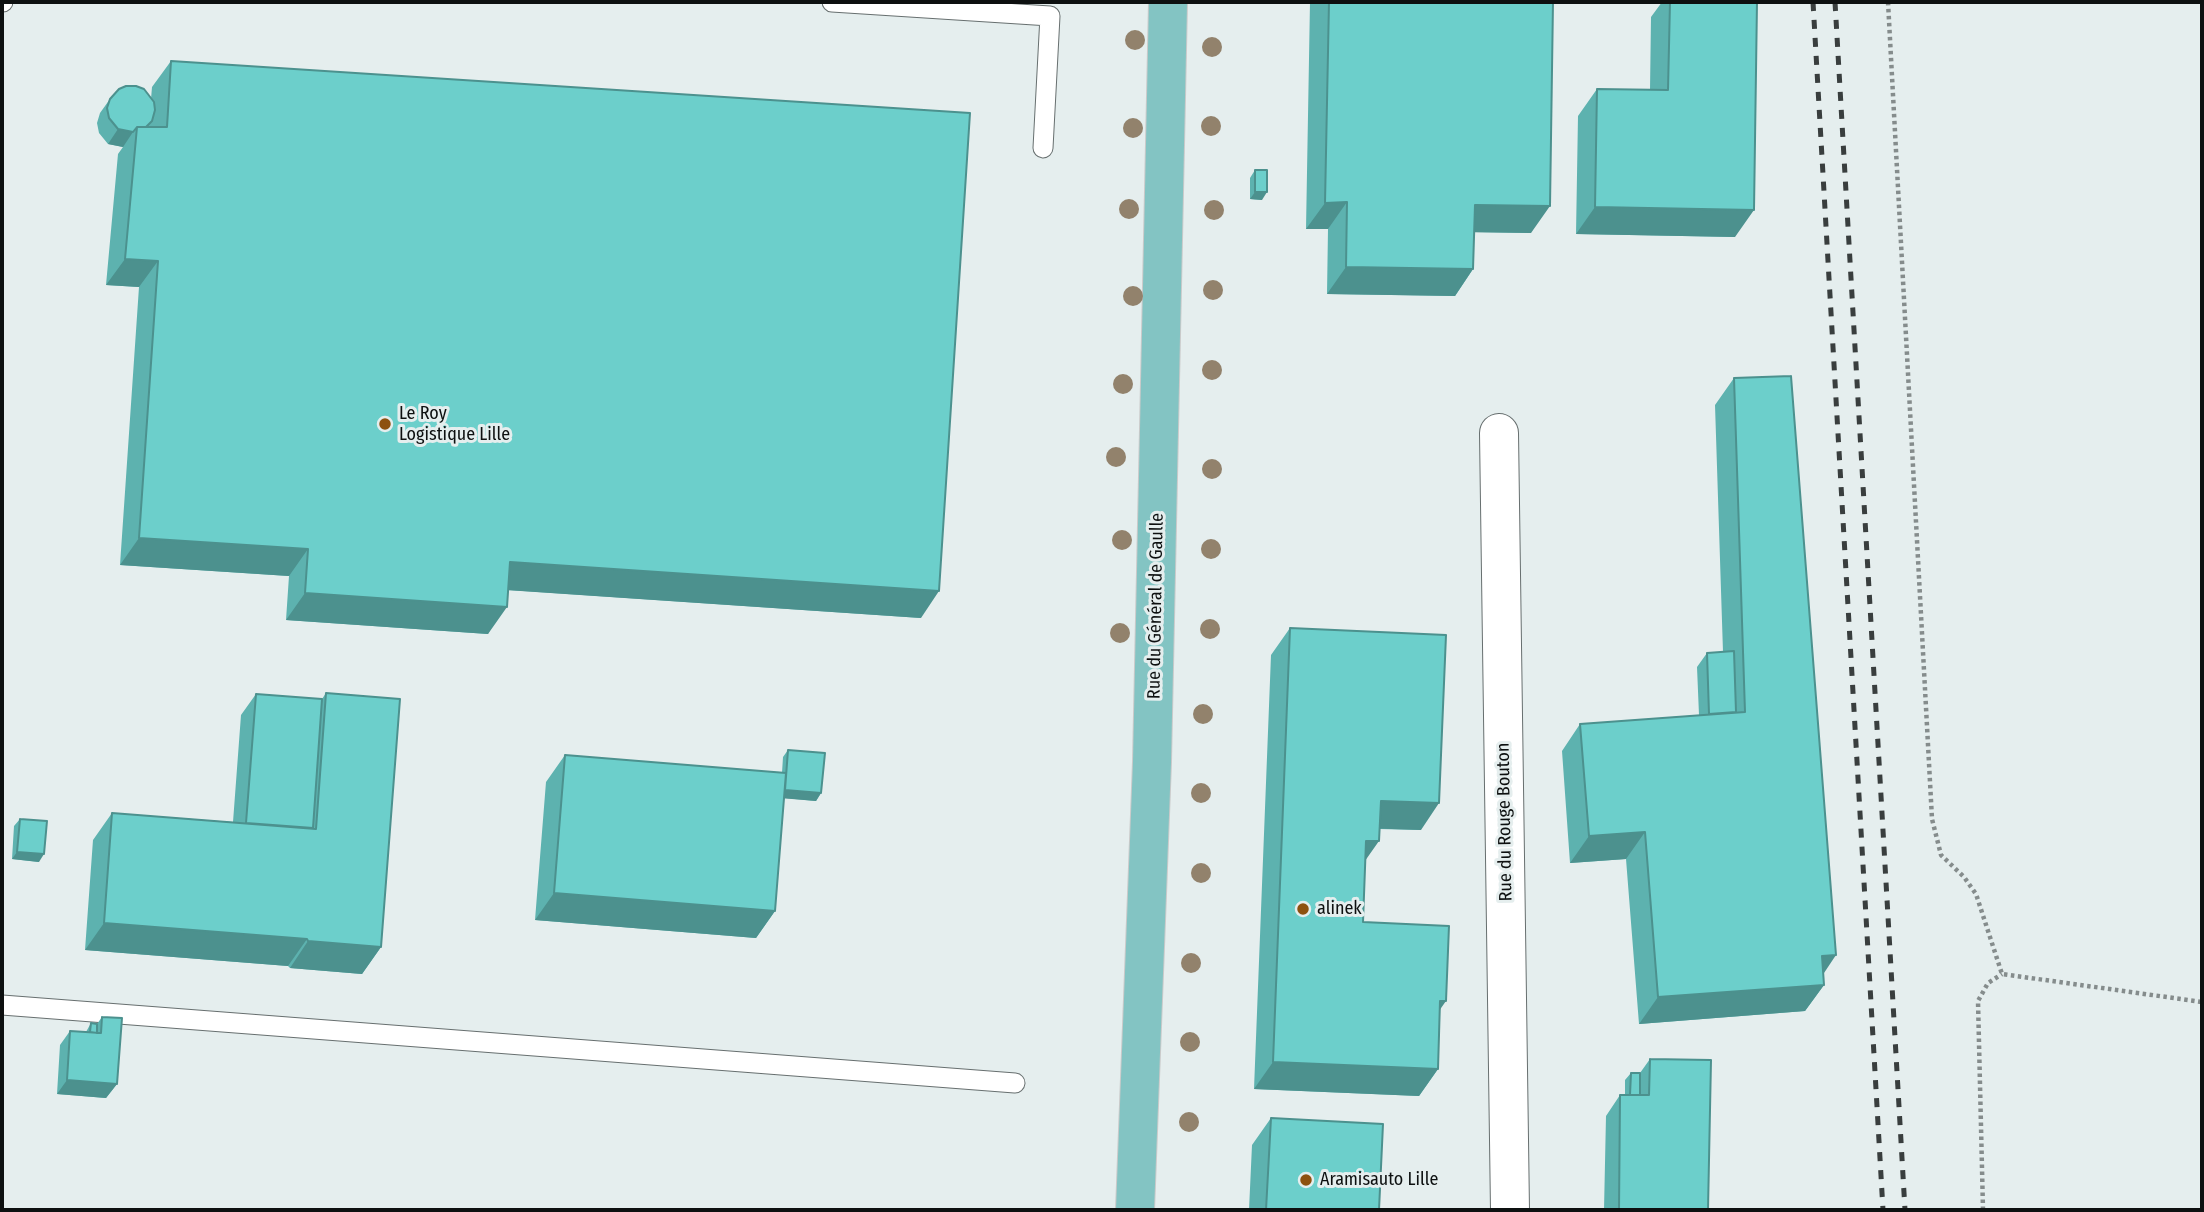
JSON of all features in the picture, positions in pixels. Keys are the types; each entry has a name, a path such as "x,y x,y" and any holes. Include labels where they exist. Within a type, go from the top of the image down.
{"main road":[{"name":"Rue du Général de Gaulle","path":"1136,1210 1152,775 1168,2"}],"street":[{"name":"Rue du Rouge Bouton","path":"1499,433 1510,1210"}],"lane":[{"path":"832,2 1050,16 1043,149"},
{"path":"2,1005 1016,1083"}],"path":[{"path":"1888,2 1931,819 1941,855 1964,877 1976,894 2002,974"},
{"path":"1983,1210 1978,1001 1988,983 2002,974 2202,1002"}],"building":[{"path":"1329,2 1553,2 1550,206 1475,205 1473,269 1346,267 1347,202 1325,203"},
{"path":"1670,2 1757,2 1754,210 1595,207 1597,89 1668,90"},
{"path":"171,61 970,113 939,591 510,562 507,607 305,593 308,549 139,538 158,261 125,259 137,127 167,127"},
{"path":"126,86 144,89 154,102 152,121 146,127 137,127 133,132 118,129 109,118 107,108 110,99"},
{"path":"1255,170 1267,170 1267,192 1255,192"},
{"path":"1791,376 1836,955 1822,956 1824,985 1658,997 1645,832 1589,836 1580,724 1745,712 1734,378"},
{"name":"alinek","path":"1290,628 1446,635 1439,803 1381,801 1379,841 1366,841 1363,922 1449,926 1446,1001 1440,1001 1438,1069 1273,1062"},
{"path":"1734,651 1736,712 1709,714 1707,653"},
{"path":"326,693 400,699 381,947 104,923 112,813 316,829"},
{"path":"256,694 322,699 313,828 246,823"},
{"path":"788,750 825,753 821,793 785,790"},
{"path":"565,755 786,773 775,911 554,893"},
{"path":"20,819 47,821 44,854 17,852"},
{"path":"102,1017 122,1018 117,1084 67,1080 70,1031 101,1033"},
{"path":"91,1023 97,1024 97,1033 90,1032"},
{"path":"1650,1059 1711,1060 1708,1210 1619,1210 1620,1095 1649,1095"},
{"path":"1631,1073 1640,1073 1640,1095 1630,1095"},
{"path":"1271,1118 1383,1124 1379,1210 1266,1210"}],"railway":[{"path":"1813,2 1883,1210"},
{"path":"1835,2 1905,1210"}],"place":[{"name":"Le Roy Logistique Lille","path":"385,424"},
{"name":"alinek","path":"1303,909"},
{"name":"Aramisauto Lille","path":"1306,1180"}]}
